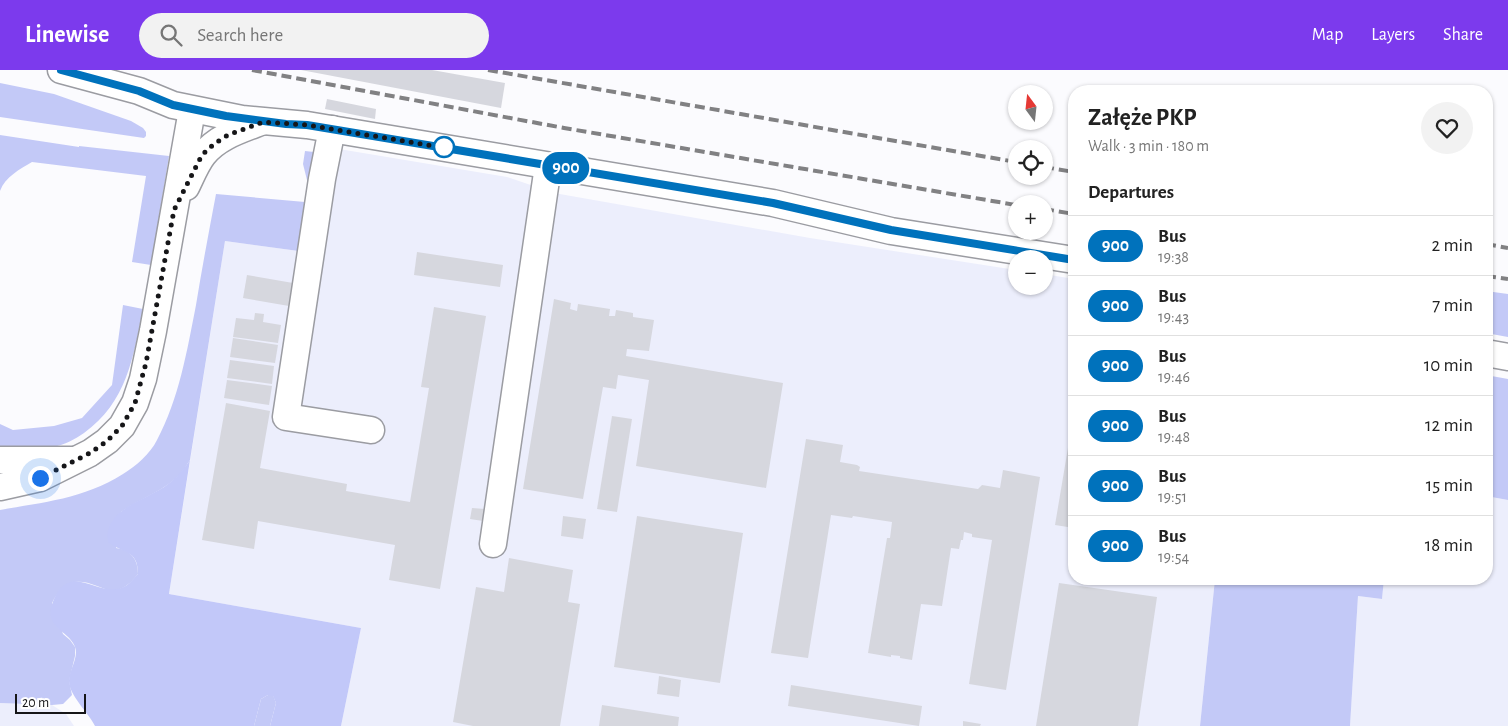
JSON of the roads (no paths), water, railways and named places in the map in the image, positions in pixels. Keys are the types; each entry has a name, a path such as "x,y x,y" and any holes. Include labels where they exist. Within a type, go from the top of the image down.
{"street":[{"path":"62,70 139,91 173,105 192,110 263,122 332,129 773,203 891,230 1068,259"},
{"path":"0,487 40,478 90,453 107,441 122,426 135,403 143,379 149,350 192,110"},
{"path":"174,210 202,155 228,135 263,122"},
{"path":"332,129 286,417 370,430"},
{"path":"493,544 548,166"},
{"path":"1493,354 1508,357"},
{"path":"0,460 75,460"}],"railway":[{"path":"252,70 564,128 1008,204"},
{"path":"488,70 1008,161"},
{"path":"1053,168 1068,171"},
{"path":"1053,210 1068,213"},
{"path":"1493,245 1508,248"},
{"path":"1493,277 1508,279"}]}
